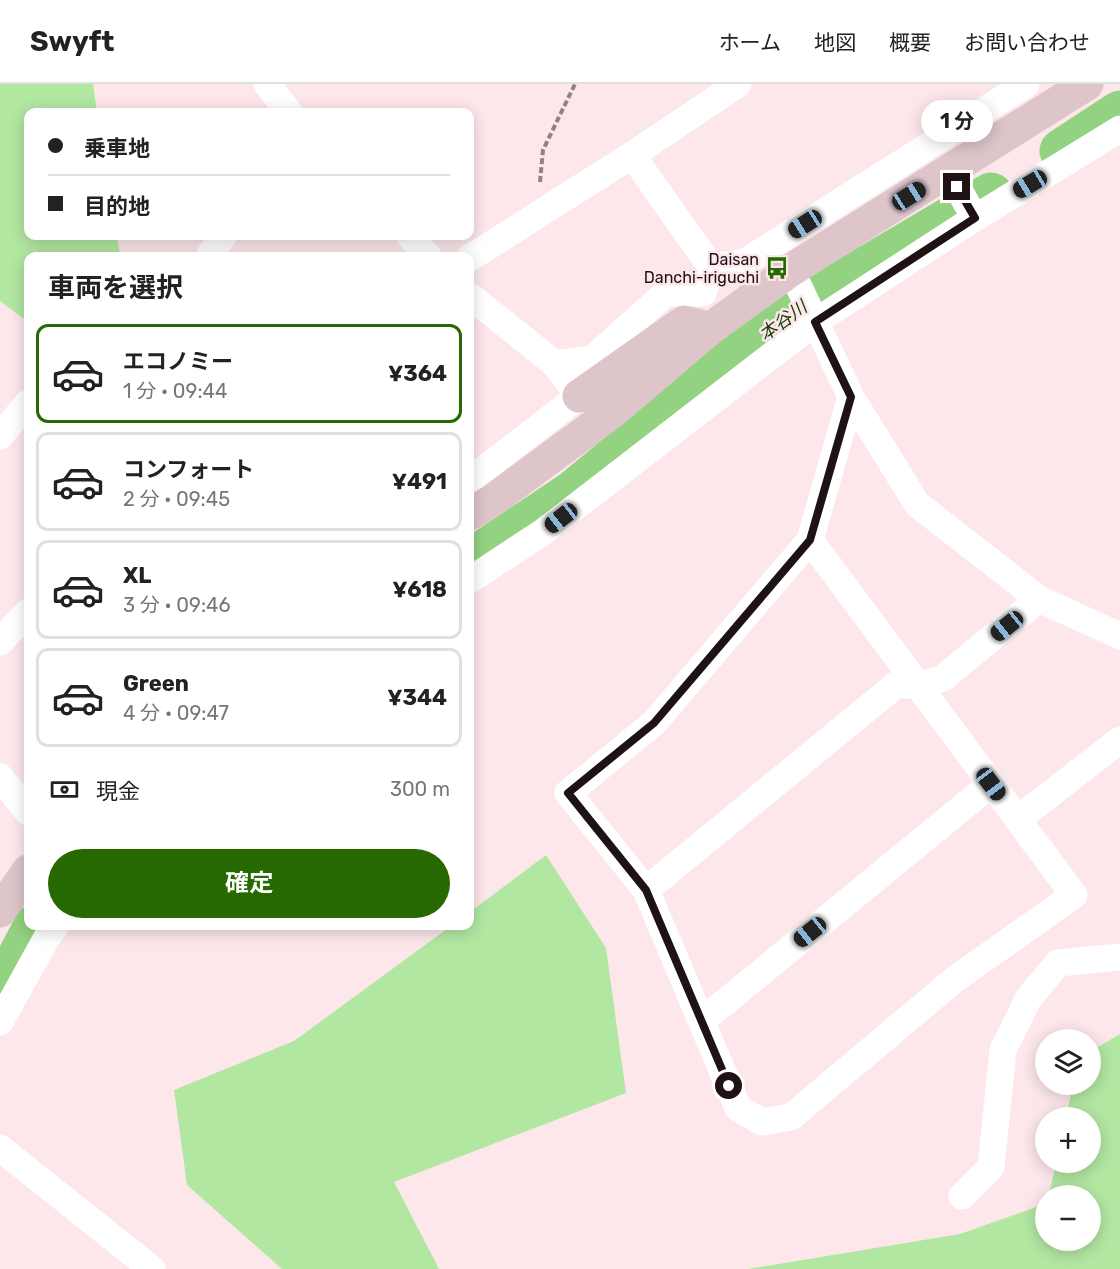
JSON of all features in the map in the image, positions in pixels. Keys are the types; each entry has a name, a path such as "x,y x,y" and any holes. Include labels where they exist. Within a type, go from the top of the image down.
{"street":[{"path":"267,84 286,108"},
{"path":"474,255 632,155 738,84"},
{"path":"711,267 745,262 1026,84"},
{"path":"474,512 493,500 611,412 711,328 791,270 1087,84"},
{"path":"474,576 543,532 815,322 975,218 1120,129"},
{"path":"632,155 711,267"},
{"path":"948,171 975,218"},
{"path":"414,240 424,252"},
{"path":"555,364 592,359 666,293 703,293 711,267"},
{"path":"791,270 851,397 918,504 1039,599 1120,636"},
{"path":"474,299 555,364 579,396"},
{"path":"474,477 579,396 684,322 711,328"},
{"path":"810,540 1074,896 954,980 791,1117 762,1122 738,1108 646,890 568,793 654,723 810,540 851,397"},
{"path":"0,436 24,408"},
{"path":"646,890 897,684 918,686 943,678 1039,599"},
{"path":"0,642 24,616"},
{"path":"1018,819 1120,740"},
{"path":"0,777 24,807"},
{"path":"702,1021 991,784"},
{"path":"0,911 24,877"},
{"path":"0,1022 52,930"},
{"path":"962,1196 991,1167 1003,1050 1028,999 1058,963 1120,957"},
{"path":"0,1148 153,1269"}],"path":[{"path":"536,216 543,150 575,84"}],"green space":[{"path":"0,84 93,84 96,108 24,108 24,240 118,240 119,252 24,252 24,319 0,301"},
{"path":"546,855 606,948 626,1093 394,1182 439,1269 282,1269 187,1185 174,1090 294,1041 446,930 474,930 474,909"},
{"path":"1120,1034 1120,1269 748,1269 960,1234 1035,1208 1035,1251 1101,1251 1101,1185 1051,1185 1054,1173 1101,1173 1101,1107 1068,1107 1071,1095 1101,1095 1101,1045"}],"waterway":[{"name":"本谷川","path":"1062,151 1120,113"},
{"name":"本谷川","path":"474,559 573,493 785,317 991,195"},
{"name":"本谷川","path":"0,994 34,930"}],"place":[{"name":"Daisan Danchi-iriguchi","path":"777,268"}],"route":[{"path":"729,1086 646,890 568,793 654,723 810,540 851,397 815,322 975,218 957,187"}]}
